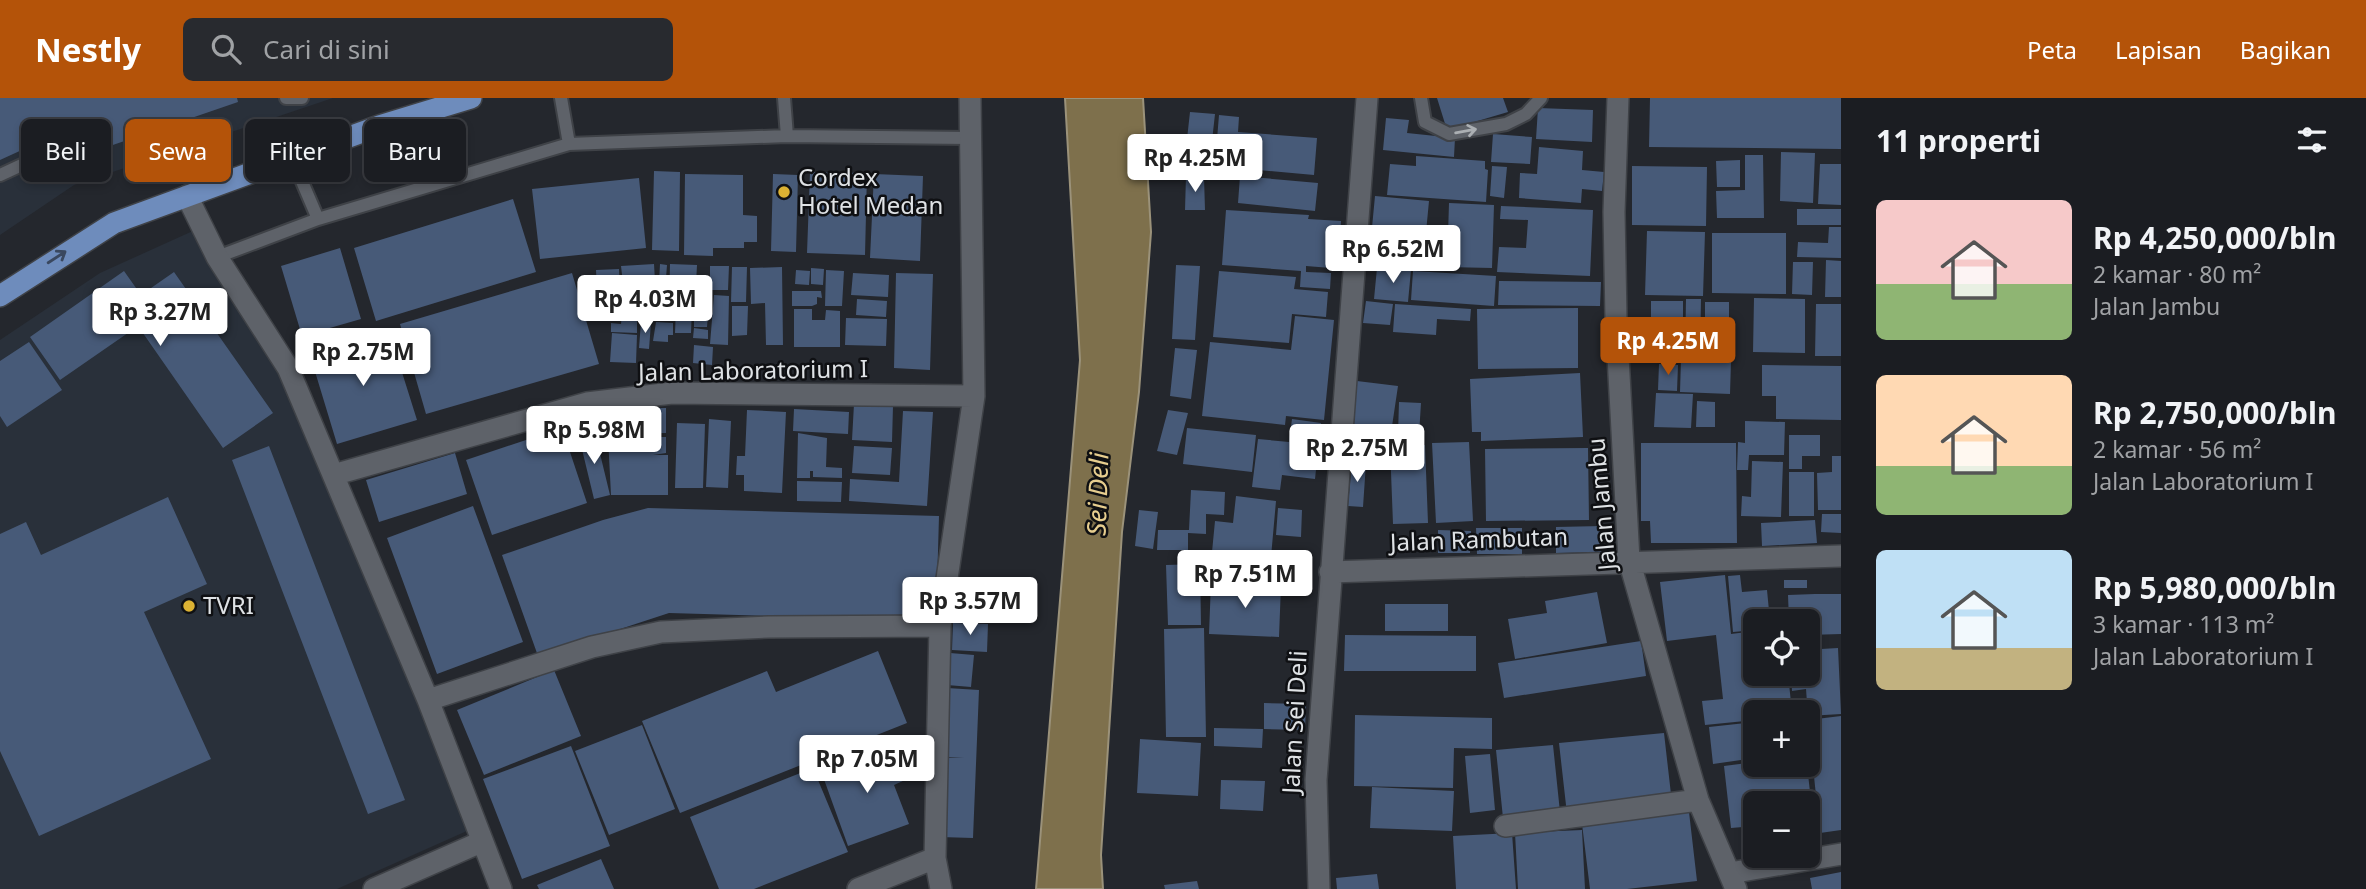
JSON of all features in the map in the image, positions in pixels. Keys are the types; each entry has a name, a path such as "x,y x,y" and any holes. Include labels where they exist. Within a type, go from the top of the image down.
{"main road":[{"path":"350,139 471,98"},
{"path":"0,296 114,223 245,175"}],"street":[{"path":"941,889 935,858 940,626 974,396 970,98"},
{"name":"Jalan Sei Deli","path":"1319,889 1315,780 1367,98"},
{"name":"Jalan Jambu","path":"1618,98 1614,212 1616,319 1629,560 1698,800 1733,881"},
{"path":"187,196 217,257 288,368 428,700 501,889"},
{"name":"Jalan Laboratorium I","path":"333,475 587,403 672,393 974,396"},
{"name":"Jalan Rambutan","path":"1330,572 1629,560 1841,556"},
{"path":"428,700 592,647 661,632 782,626 940,626"},
{"path":"1505,826 1698,800"},
{"path":"374,889 481,842"},
{"path":"1733,881 1841,855"},
{"path":"858,889 935,858"}],"lane":[{"path":"286,98 302,98"},
{"path":"561,98 569,144"},
{"path":"784,98 787,136"},
{"path":"1421,98 1425,122 1449,134 1506,124 1527,114 1541,98"},
{"path":"217,257 318,219 569,144 787,136 969,138"},
{"path":"0,175 21,165"},
{"path":"302,182 318,219"}],"shaded area":[{"path":"0,98 333,98 270,119 245,119 245,128 231,132 231,119 125,119 125,168 111,173 111,119 21,119 21,182 83,182 74,185 0,235"},
{"name":"TVRI","path":"195,230 288,381 469,830 337,889 0,889 0,340 100,273"}],"water":[{"name":"Sei Deli","path":"1065,98 1143,98 1151,232 1139,392 1122,532 1101,855 1103,889 1036,889 1080,360"}],"building":[{"path":"0,98 237,98 238,102 189,119 125,119 125,141 111,146 111,119 21,119 21,150 0,160"},
{"path":"1437,98 1503,98 1508,112 1447,130"},
{"path":"1650,98 1841,98 1841,149 1649,147"},
{"path":"1538,108 1593,110 1592,142 1536,139"},
{"path":"1190,112 1215,114 1209,168 1173,169 1175,147 1186,148"},
{"path":"1219,115 1239,117 1238,132 1317,138 1314,175 1235,168 1234,178 1214,176"},
{"path":"1386,118 1409,120 1407,133 1455,138 1454,157 1383,150"},
{"path":"1493,134 1532,137 1530,164 1491,162"},
{"path":"1539,147 1583,151 1582,170 1604,172 1602,191 1582,189 1581,203 1519,198 1520,173 1537,174"},
{"path":"1781,152 1815,153 1813,203 1780,201"},
{"path":"1745,155 1763,155 1764,218 1717,218 1716,191 1745,190"},
{"path":"1416,156 1485,161 1485,169 1488,170 1486,202 1387,195 1390,164 1416,166"},
{"path":"1740,160 1740,187 1717,187 1716,161"},
{"path":"1820,164 1841,164 1841,205 1818,204"},
{"path":"1492,166 1507,167 1504,198 1490,196"},
{"path":"1632,166 1707,167 1706,226 1632,225"},
{"path":"654,171 680,172 679,251 652,250"},
{"path":"810,172 867,173 865,255 807,253"},
{"path":"685,174 743,175 743,215 757,216 757,242 744,242 744,248 713,248 713,256 684,255"},
{"path":"773,174 798,175 796,252 771,251"},
{"path":"874,174 923,176 920,261 870,258"},
{"path":"1186,176 1204,177 1205,210 1185,210"},
{"path":"1240,176 1318,183 1315,211 1238,203"},
{"path":"639,178 646,248 540,259 532,189"},
{"path":"1375,196 1429,201 1423,264 1369,259"},
{"path":"513,199 536,272 376,321 354,248"},
{"path":"1449,203 1494,205 1492,268 1447,267"},
{"path":"1501,206 1593,210 1590,276 1497,272 1499,247 1526,248 1528,220 1500,219"},
{"path":"1797,209 1841,209 1841,225 1797,225"},
{"path":"1226,210 1309,215 1308,219 1341,221 1339,256 1332,255 1331,268 1306,266 1306,272 1331,273 1330,289 1300,287 1301,271 1222,265"},
{"path":"1829,227 1841,227 1841,258 1797,257 1798,242 1828,243"},
{"path":"1647,231 1705,232 1703,296 1645,295"},
{"path":"1712,233 1786,233 1786,294 1712,293"},
{"path":"340,248 361,319 302,336 281,266"},
{"path":"1826,260 1841,261 1841,297 1825,297"},
{"path":"1793,262 1813,262 1812,295 1792,294"},
{"path":"654,264 655,281 623,283 621,266"},
{"path":"660,264 667,265 664,305 652,304 653,282 659,282"},
{"path":"670,264 697,265 695,304 669,303"},
{"path":"1176,265 1200,266 1195,340 1172,339"},
{"path":"710,266 729,266 728,290 710,290"},
{"path":"732,267 747,267 746,302 731,302"},
{"path":"782,267 783,345 766,345 765,303 751,304 750,268"},
{"path":"811,268 824,269 823,285 811,284"},
{"path":"1377,268 1411,270 1408,302 1374,299"},
{"path":"619,269 620,289 597,290 596,270"},
{"path":"796,270 810,271 809,285 795,284"},
{"path":"826,270 844,271 842,306 825,306"},
{"path":"124,271 141,295 174,272 273,413 223,448 138,326 60,380 30,337"},
{"path":"1219,271 1296,277 1294,289 1328,292 1326,317 1292,314 1289,343 1213,337"},
{"path":"1413,271 1496,276 1494,306 1411,300"},
{"path":"572,273 599,364 426,414 400,324"},
{"path":"853,273 889,275 888,297 851,295"},
{"path":"896,273 933,274 930,370 894,368"},
{"path":"1499,281 1601,282 1600,306 1498,305"},
{"path":"634,287 637,306 600,313 596,294"},
{"path":"792,291 821,291 822,298 817,297 817,304 812,306 792,306"},
{"path":"714,295 729,296 728,345 710,344"},
{"path":"1754,298 1805,299 1805,353 1753,352"},
{"path":"857,299 887,301 886,317 856,315"},
{"path":"1686,299 1701,299 1700,355 1685,355"},
{"path":"1366,301 1393,304 1390,325 1363,323"},
{"path":"1651,301 1683,301 1683,356 1651,356"},
{"path":"1705,302 1729,302 1729,356 1705,356"},
{"path":"1395,304 1471,309 1470,321 1437,319 1436,335 1393,332"},
{"path":"1816,304 1841,304 1841,356 1815,356"},
{"path":"732,306 748,306 747,335 732,336"},
{"path":"676,307 692,307 691,333 675,333"},
{"path":"1578,308 1578,368 1478,369 1477,309"},
{"path":"794,309 812,309 812,320 825,320 826,310 840,311 840,347 794,347"},
{"path":"661,311 673,311 673,319 661,319"},
{"path":"694,313 708,314 707,327 694,327"},
{"path":"622,314 637,315 637,333 611,332 611,323 621,324"},
{"path":"1295,316 1334,320 1324,420 1286,416 1285,425 1202,416 1210,342 1291,350"},
{"path":"846,318 887,319 886,346 845,345"},
{"path":"641,322 651,323 649,349 639,348"},
{"path":"656,322 673,323 673,335 668,335 668,342 653,341"},
{"path":"694,328 708,330 708,339 693,338"},
{"path":"389,331 417,420 337,444 310,355"},
{"path":"612,333 637,335 636,363 610,362"},
{"path":"29,342 62,390 7,427 0,416 0,361"},
{"path":"694,345 713,347 712,365 693,363"},
{"path":"1175,348 1197,350 1191,399 1170,396"},
{"path":"1681,359 1731,361 1730,394 1680,392"},
{"path":"1659,364 1678,365 1677,391 1658,390"},
{"path":"1762,365 1841,366 1841,420 1776,419 1776,396 1762,396"},
{"path":"1580,373 1583,437 1481,441 1481,432 1472,432 1470,379"},
{"path":"1357,381 1398,386 1391,433 1351,428"},
{"path":"1656,393 1693,394 1691,428 1654,427"},
{"path":"1697,401 1715,402 1715,427 1696,427"},
{"path":"1399,402 1421,403 1419,435 1398,434"},
{"path":"854,404 893,406 892,442 852,440"},
{"path":"666,408 666,433 604,434 604,409"},
{"path":"794,409 849,412 848,434 793,431"},
{"path":"747,410 786,412 782,493 744,491 744,475 736,475 737,456 745,456"},
{"path":"1168,410 1188,413 1177,455 1157,451"},
{"path":"903,411 933,412 927,506 849,501 850,479 899,482"},
{"path":"709,419 731,421 728,488 706,487"},
{"path":"1292,419 1321,423 1315,479 1282,475 1280,490 1252,487 1258,439 1289,442"},
{"path":"1745,421 1785,422 1784,455 1749,455 1748,470 1737,470 1738,442 1745,443"},
{"path":"677,423 705,424 703,488 675,488"},
{"path":"562,428 587,503 492,535 466,460"},
{"path":"1187,428 1256,435 1252,472 1183,464"},
{"path":"595,433 610,495 594,499 579,437"},
{"path":"798,433 827,438 826,467 842,468 842,478 813,477 813,471 810,471 810,478 797,478"},
{"path":"1789,435 1820,435 1820,456 1802,456 1802,469 1789,469"},
{"path":"1353,436 1367,437 1365,458 1351,456"},
{"path":"608,437 666,437 666,453 653,455 668,455 668,495 611,495"},
{"path":"1469,442 1473,521 1436,523 1432,443"},
{"path":"1641,443 1736,443 1737,543 1651,543 1650,521 1641,521"},
{"path":"1425,445 1428,523 1393,524 1390,446"},
{"path":"269,446 405,800 368,814 232,460"},
{"path":"854,446 892,448 890,475 852,473"},
{"path":"1588,448 1589,520 1486,521 1485,449"},
{"path":"455,453 467,494 379,522 366,480"},
{"path":"1832,456 1841,456 1841,510 1818,510 1817,473 1832,472"},
{"path":"1352,461 1366,463 1363,507 1348,506"},
{"path":"1752,461 1783,462 1781,517 1741,516 1742,496 1751,497"},
{"path":"1789,472 1814,472 1814,516 1789,516"},
{"path":"797,481 842,482 841,502 797,501"},
{"path":"1191,490 1225,492 1224,515 1206,514 1206,534 1188,533 1188,550 1157,550 1158,530 1189,530"},
{"path":"1236,496 1276,501 1271,557 1212,552 1215,521 1233,523"},
{"path":"168,497 207,584 144,612 211,759 39,836 0,751 0,534 26,522 41,555"},
{"path":"473,506 523,642 437,674 387,538"},
{"path":"648,508 939,516 936,621 669,613 538,656 502,555 603,520"},
{"path":"1278,508 1302,510 1301,537 1276,535"},
{"path":"1139,510 1158,512 1153,549 1135,546"},
{"path":"1822,514 1841,514 1841,533 1821,532"},
{"path":"1815,520 1817,543 1762,546 1761,523"},
{"path":"1602,526 1603,552 1556,553 1556,527"},
{"path":"1476,528 1522,528 1522,554 1477,554"},
{"path":"1438,530 1471,531 1470,553 1438,553"},
{"path":"1200,564 1201,625 1168,625 1166,565"},
{"path":"1725,575 1731,634 1743,632 1743,686 1789,686 1791,700 1743,700 1743,721 1705,725 1702,701 1723,699 1716,635 1667,641 1660,582"},
{"path":"1740,575 1742,592 1767,590 1769,609 1743,609 1743,631 1733,632 1728,576"},
{"path":"1784,580 1807,580 1807,588 1784,588"},
{"path":"1211,582 1281,585 1279,637 1209,634"},
{"path":"1597,592 1607,643 1515,659 1508,619 1547,613 1545,601"},
{"path":"1841,594 1841,634 1820,635 1820,609 1789,609 1788,595"},
{"path":"1385,604 1448,604 1448,631 1385,631"},
{"path":"953,623 988,624 987,652 952,650"},
{"path":"1204,628 1206,737 1166,737 1164,629"},
{"path":"1345,635 1476,636 1476,671 1344,671"},
{"path":"1820,635 1821,649 1838,648 1841,714 1820,715 1820,700 1807,700 1806,689 1792,691 1792,686 1820,686"},
{"path":"1641,641 1646,676 1504,698 1498,663"},
{"path":"878,651 907,723 680,813 642,721 767,671 776,692"},
{"path":"950,653 974,655 971,687 947,685"},
{"path":"554,670 581,736 484,775 457,710"},
{"path":"947,688 979,690 973,838 940,837 943,758 964,758 942,757"},
{"path":"1264,703 1306,704 1305,730 1264,729"},
{"path":"1355,715 1492,718 1492,749 1454,748 1453,788 1354,786"},
{"path":"1841,716 1841,830 1820,833 1820,791 1816,791 1814,777 1820,777 1820,719"},
{"path":"1743,723 1743,760 1713,764 1709,727"},
{"path":"642,725 675,809 609,835 575,751"},
{"path":"1214,728 1263,729 1262,748 1214,746"},
{"path":"1664,733 1672,803 1567,814 1559,743"},
{"path":"1140,739 1201,743 1198,796 1137,793"},
{"path":"892,745 905,780 894,785 909,824 848,846 821,771"},
{"path":"1553,745 1560,812 1503,818 1496,750"},
{"path":"571,746 610,846 522,879 483,779"},
{"path":"1490,754 1495,810 1470,813 1465,756"},
{"path":"1743,764 1743,777 1808,777 1810,791 1743,791 1743,827 1731,828 1724,766"},
{"path":"813,768 848,852 754,889 719,889 690,817"},
{"path":"1221,780 1265,781 1263,811 1220,809"},
{"path":"1372,787 1454,791 1452,831 1370,828"},
{"path":"1689,812 1697,881 1627,889 1590,889 1582,824"},
{"path":"1582,830 1585,889 1518,889 1515,833"},
{"path":"1512,833 1516,889 1456,889 1453,836"},
{"path":"601,859 614,889 539,889 537,885"},
{"path":"1841,872 1841,889 1812,889 1810,878"},
{"path":"1377,874 1379,889 1337,889 1336,878"},
{"path":"1197,881 1199,889 1165,889 1164,885"}],"place":[{"name":"Cordex Hotel Medan","path":"784,192"},
{"name":"TVRI","path":"189,606"}]}
